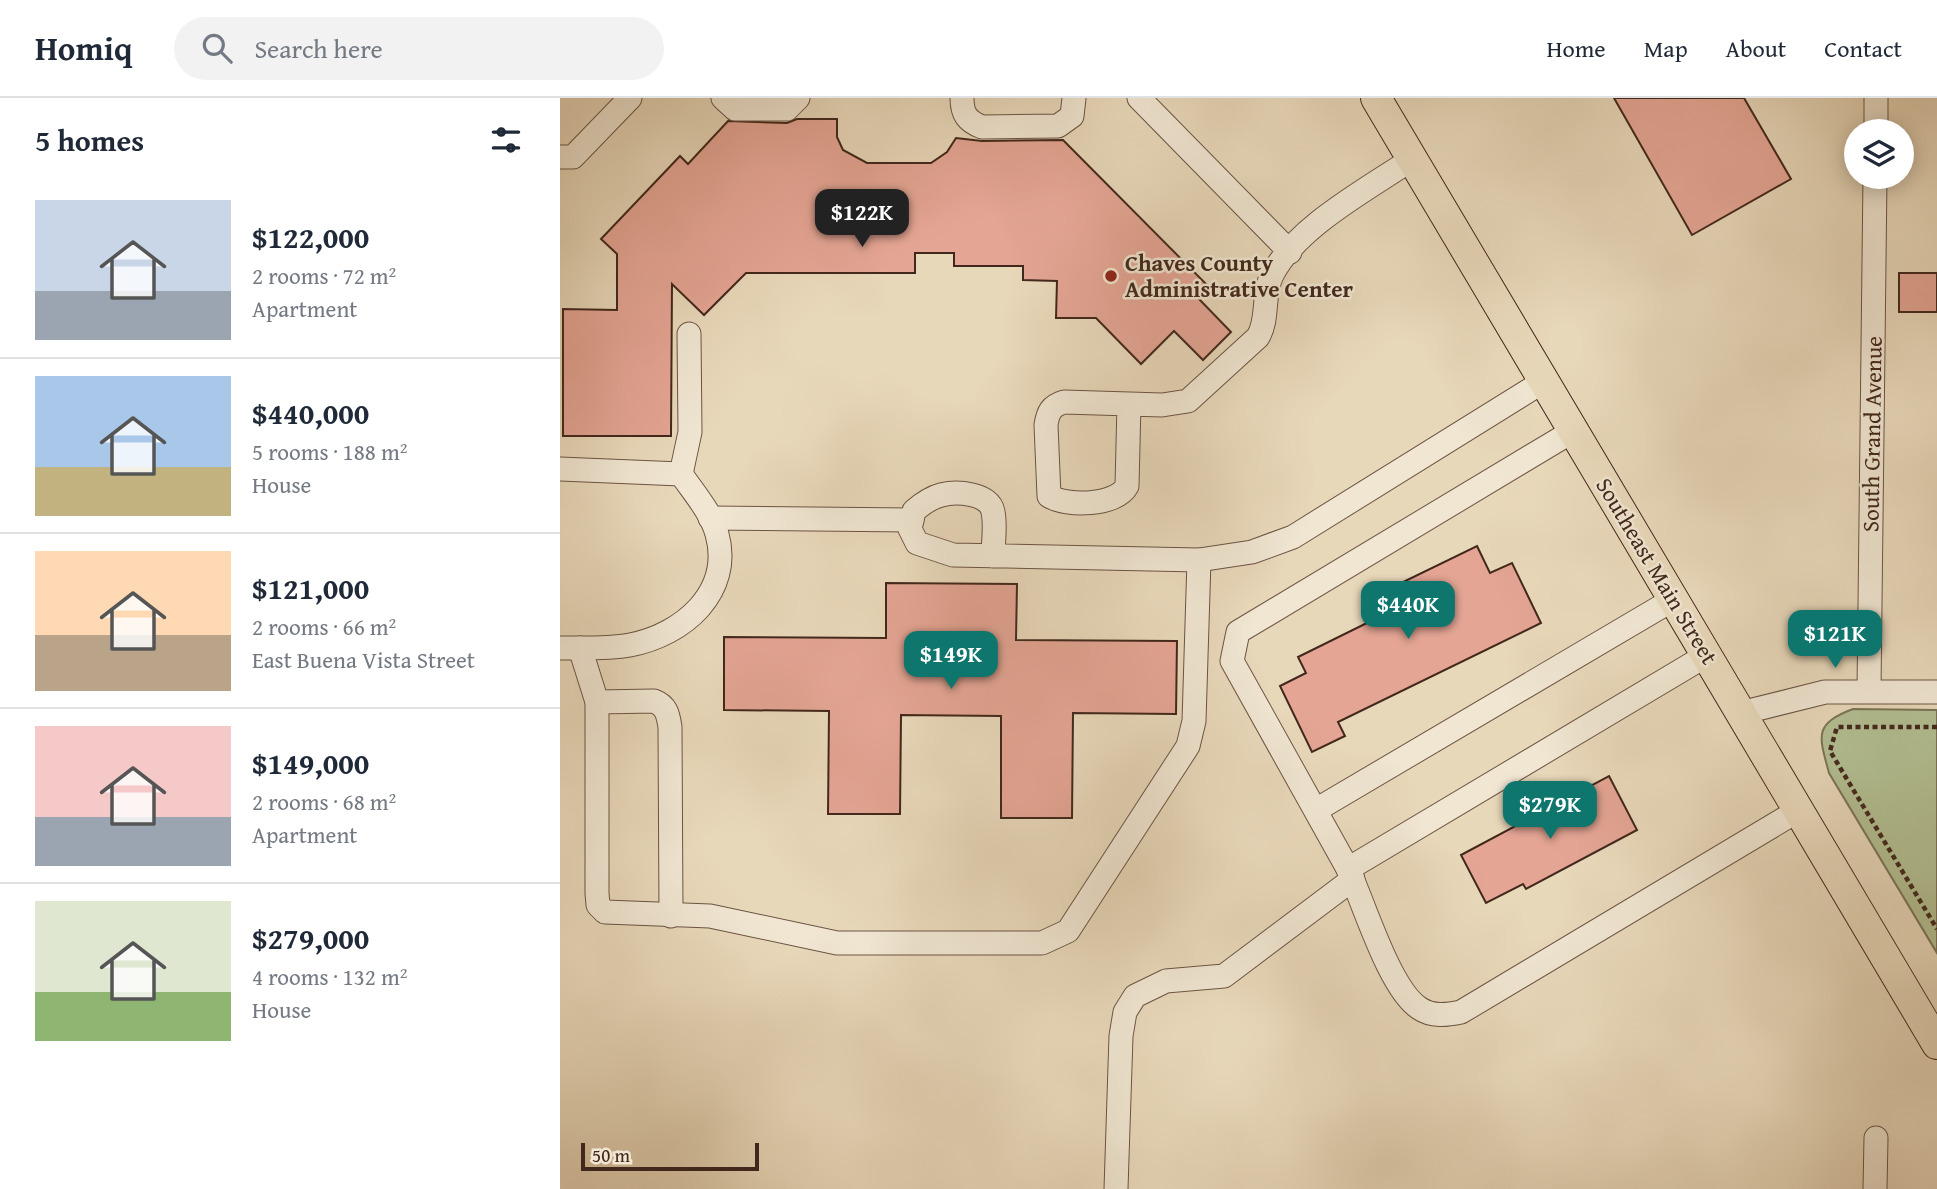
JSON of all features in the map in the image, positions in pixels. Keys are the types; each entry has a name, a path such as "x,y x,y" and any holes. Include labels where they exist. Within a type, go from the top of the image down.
{"main road":[{"name":"Southeast Main Street","path":"1376,98 1937,1044"}],"street":[{"path":"560,157 573,157 630,98"},
{"path":"723,98 735,109 787,109 798,98"},
{"path":"962,98 965,115 971,122 982,127 1058,126 1072,116 1074,98"},
{"path":"1139,98 1290,252"},
{"path":"1876,98 1876,119"},
{"path":"1129,404 1127,486 1122,496 1112,501 1058,502 1049,496 1046,425 1047,414 1055,405 1064,402 1162,405 1188,401 1258,337 1263,329 1266,287 1274,271 1306,232 1412,159"},
{"name":"South Grand Avenue","path":"1869,690 1875,189"},
{"path":"689,334 690,432 681,474 717,533 722,562 713,593 694,614 659,636 630,645 570,648 597,702 598,905 605,912 621,915 710,916 837,943 1042,943 1068,931 1188,747 1194,721 1199,560"},
{"path":"993,556 993,511 988,501 976,495 944,494 925,502 914,512 911,529 917,543 953,555 993,556 1199,560 1252,552 1293,537 1544,381"},
{"path":"1573,431 1238,632 1233,661 1351,874 1398,986 1419,1009 1439,1016 1461,1013 1799,810"},
{"path":"560,469 681,474"},
{"path":"710,518 912,520"},
{"path":"1315,810 1674,599"},
{"path":"1116,1189 1121,1036 1125,1013 1135,996 1166,981 1224,976 1329,900 1351,874 1707,655"},
{"path":"1741,713 1825,692 1937,692"},
{"path":"597,702 654,701 663,704 667,713 670,727 671,916"},
{"path":"1875,1189 1876,1138"}],"path":[{"path":"1937,727 1837,727 1830,751 1937,929"}],"green space":[{"path":"1853,709 1937,710 1937,953 1829,773 1822,733 1831,720"}],"building":[{"path":"1614,98 1744,98 1791,179 1692,235"},
{"name":"Chaves County Administrative Center","path":"797,119 837,119 837,137 843,150 867,163 931,163 947,152 956,138 982,141 1063,140 1208,286 1197,297 1231,332 1203,360 1174,331 1141,364 1096,318 1056,318 1057,281 1023,280 1023,266 954,266 954,253 915,253 915,273 746,273 704,315 672,284 671,436 563,436 563,309 617,310 617,254 601,239 680,156 688,164 728,121 787,123"},
{"path":"1899,273 1937,273 1937,312 1899,312"},
{"path":"1477,546 1490,573 1512,563 1541,623 1338,722 1345,736 1312,752 1280,686 1306,673 1298,657 1371,621 1362,602"},
{"path":"886,583 1017,584 1016,640 1177,641 1176,714 1073,713 1072,818 1001,818 1001,716 901,715 900,814 828,814 829,711 724,710 724,637 886,638"},
{"path":"1609,776 1637,830 1526,889 1523,884 1486,903 1461,855"}],"place":[{"name":"Chaves County Administrative Center","path":"1111,276"}]}
